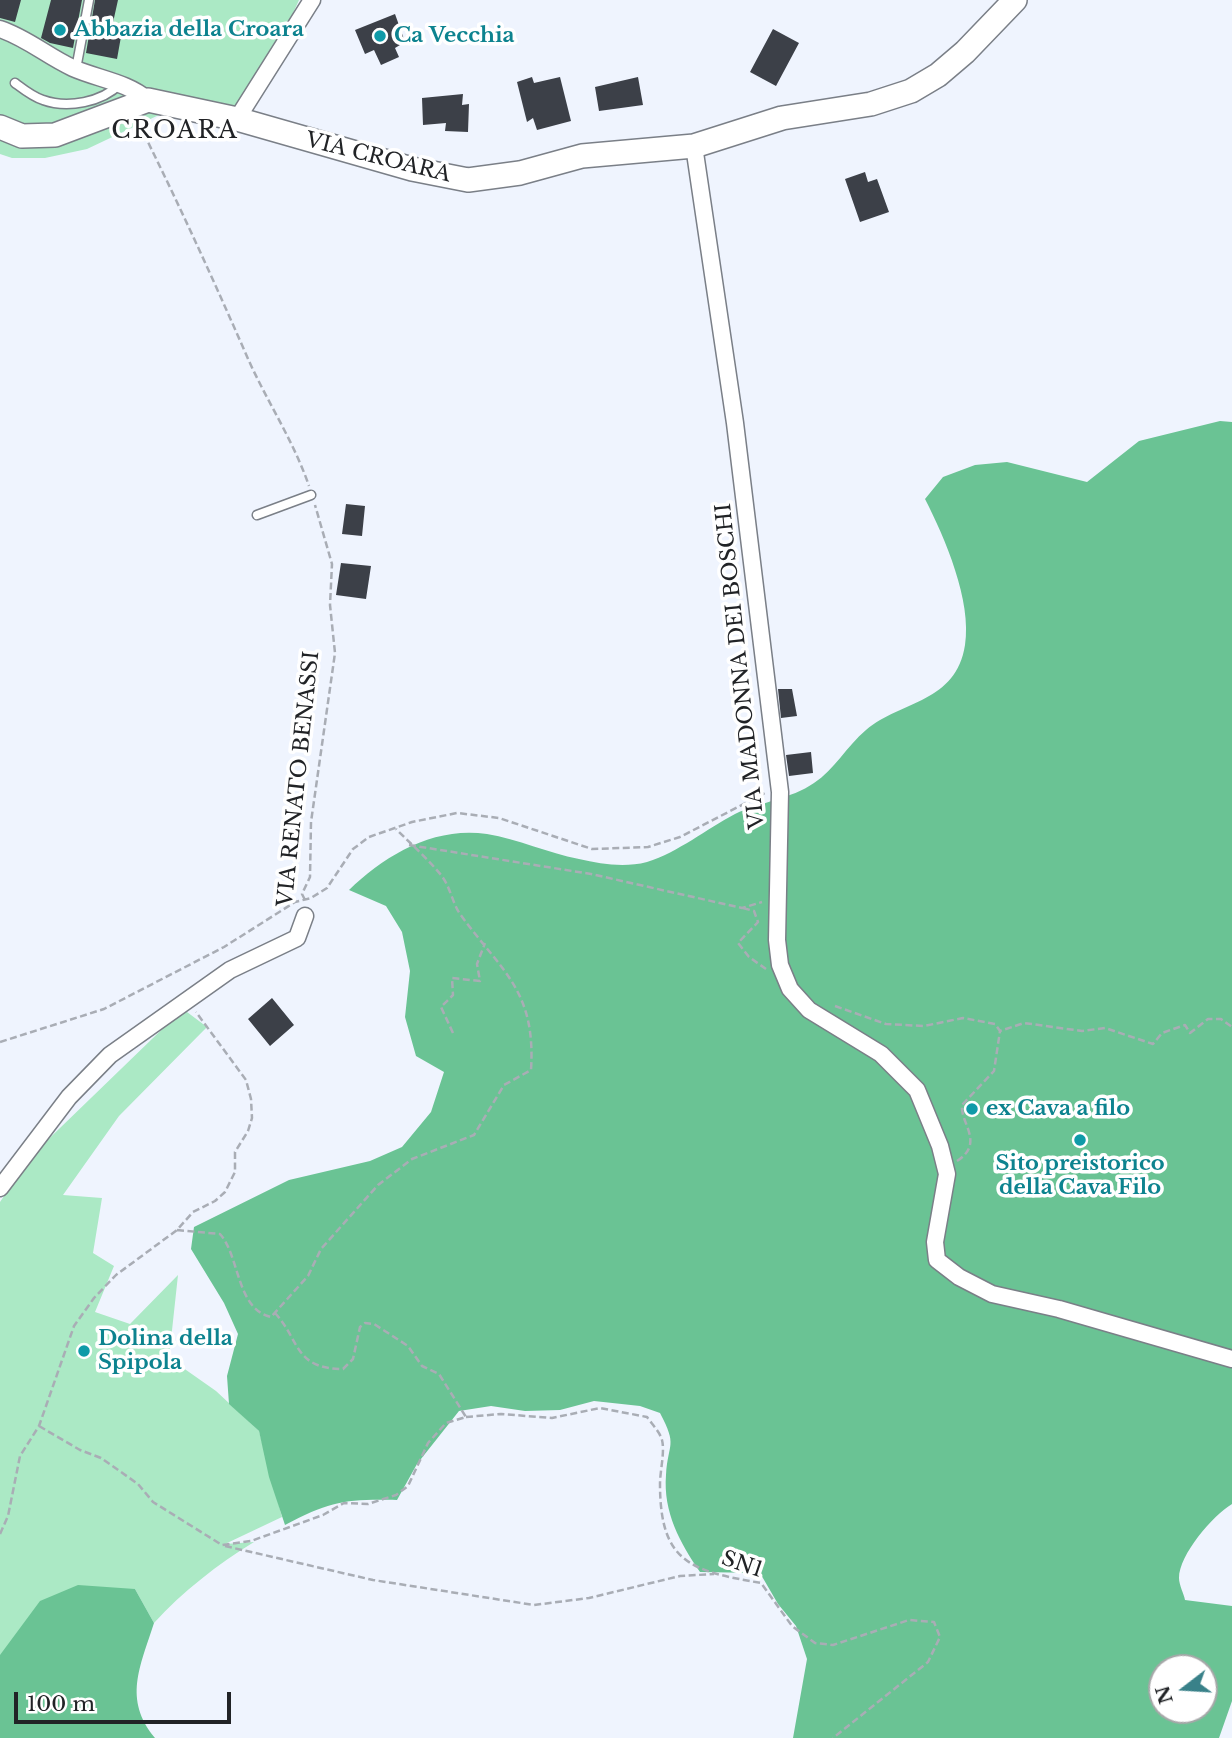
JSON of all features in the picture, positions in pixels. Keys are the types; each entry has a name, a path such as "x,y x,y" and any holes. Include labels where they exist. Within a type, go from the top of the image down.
{"street":[{"path":"236,119 312,0"},
{"name":"VIA CROARA","path":"0,29 18,35 76,69 135,89 139,103 236,119 412,169 468,180 520,173 582,156 694,146 782,118 871,104 911,91 938,75 965,52 1015,0"},
{"path":"0,127 22,136 55,135 139,103"},
{"name":"VIA MADONNA DEI BOSCHI","path":"694,146 724,343 780,792 780,897 777,940 783,973 790,989 809,1010 881,1054 901,1070 917,1090 944,1166 944,1201 935,1241 937,1259 959,1277 992,1294 1059,1309 1232,1359"},
{"name":"VIA RENATO BENASSI","path":"0,1188 87,1075 230,970 297,938 305,908"}],"lane":[{"path":"76,69 89,0"},
{"path":"15,83 41,100 56,103 95,99 112,93 120,84"},
{"path":"257,515 312,495"}],"path":[{"name":"VIA RENATO BENASSI","path":"139,103 250,363 302,464 332,564 330,605 335,637 311,822 310,877 304,886 305,908"},
{"path":"0,1042 104,1009 224,947 295,902 305,908 327,888 353,849 369,837 396,828 457,813 499,818 592,849 648,847 680,837 766,793 780,792"},
{"path":"177,1230 220,1234 229,1244 239,1281 257,1312 271,1317 308,1276 321,1249 378,1185 412,1159 474,1135 504,1085 531,1070 530,1026 522,997 485,943 460,914 443,877 409,845 396,828"},
{"path":"409,845 591,874 754,911 758,922 738,943 749,957 765,968 769,977 783,973"},
{"path":"742,908 780,897"},
{"path":"453,1033 441,1007 453,995 452,978 480,981 477,964 485,943"},
{"path":"0,1534 8,1516 20,1455 39,1426 74,1326 116,1275 177,1230 193,1212 215,1201 225,1192 235,1172 236,1152 252,1118 246,1080 187,999"},
{"path":"833,1006 886,1024 924,1026 963,1018 995,1024 1000,1031 994,1070 962,1105 961,1113 971,1128 971,1140 961,1159 944,1166"},
{"path":"1000,1031 1024,1023 1082,1031 1105,1028 1153,1044 1162,1032 1185,1025 1190,1034 1208,1019 1221,1019 1232,1027"},
{"path":"222,1545 251,1541 344,1503 368,1504 396,1495 408,1486 428,1443 446,1423 466,1417 439,1374 422,1366 408,1346 374,1324 360,1326 353,1359 343,1369 328,1369 316,1365 295,1348 285,1323 275,1313"},
{"name":"SN1","path":"466,1417 501,1414 552,1418 600,1408 647,1417 662,1440 660,1486 666,1538 683,1560 718,1574 761,1583 792,1626 815,1643 833,1645 909,1620 934,1622 940,1637 928,1662 833,1738"},
{"path":"39,1426 80,1450 101,1458 138,1483 153,1502 222,1545 373,1580 534,1605 589,1598 680,1576 718,1574"}],"green space":[{"path":"0,0 299,0 241,128 161,114 87,149 45,158 12,158 0,154"},
{"path":"1220,421 1232,422 1232,1504 1198,1536 1180,1569 1179,1578 1185,1600 1232,1606 1232,1701 1219,1738 793,1738 807,1659 796,1626 778,1604 760,1573 700,1572 674,1526 667,1502 669,1432 660,1413 640,1406 594,1401 560,1410 525,1411 491,1406 459,1411 417,1464 397,1500 339,1503 285,1525 269,1477 259,1431 229,1404 227,1376 238,1334 224,1303 191,1249 194,1227 289,1180 370,1161 402,1147 431,1112 444,1072 416,1056 405,1017 410,971 402,932 386,906 349,890 378,865 395,855 412,846 448,834 487,834 604,864 630,865 647,862 681,846 735,814 805,788 828,771 866,730 939,689 951,679 960,664 966,628 961,590 941,532 925,499 943,477 975,465 1007,462 1087,482 1139,441"},
{"path":"183,1009 207,1027 119,1116 63,1195 102,1198 93,1253 114,1266 95,1312 130,1324 178,1275 169,1358 216,1391 259,1431 282,1517 225,1544 254,1542 201,1579 154,1623 135,1589 0,1656 0,1202 30,1157"},
{"path":"78,1585 135,1589 154,1623 140,1668 137,1696 145,1724 155,1738 0,1738 0,1655 40,1601"}],"building":[{"path":"0,0 21,0 15,22 0,18"},
{"name":"Abbazia della Croara","path":"51,0 82,0 73,48 41,38"},
{"path":"95,0 118,0 112,27 122,31 117,59 86,53"},
{"name":"Ca Vecchia","path":"395,14 405,42 395,48 399,57 381,65 374,50 365,54 355,30"},
{"path":"773,29 799,43 776,86 750,72"},
{"path":"532,77 534,83 560,77 571,121 537,130 533,118 527,122 517,82"},
{"path":"638,77 643,105 599,111 595,87"},
{"path":"463,94 462,105 469,104 468,132 445,131 446,123 423,125 422,98"},
{"path":"865,172 868,182 877,179 889,212 860,222 845,179"},
{"path":"346,504 365,506 362,536 342,534"},
{"path":"341,563 371,566 366,599 336,595"},
{"path":"778,689 792,689 797,716 781,718"},
{"path":"811,752 813,773 789,776 786,755"},
{"path":"272,998 294,1025 270,1046 248,1019"}],"place":[{"name":"Abbazia della Croara","path":"60,30"},
{"name":"Ca Vecchia","path":"380,36"},
{"name":"ex Cava a filo","path":"972,1109"},
{"name":"Sito preistorico della Cava Filo","path":"1080,1140"},
{"name":"Dolina della Spipola","path":"84,1351"}],"district":[{"name":"CROARA","path":"175,131"}]}
